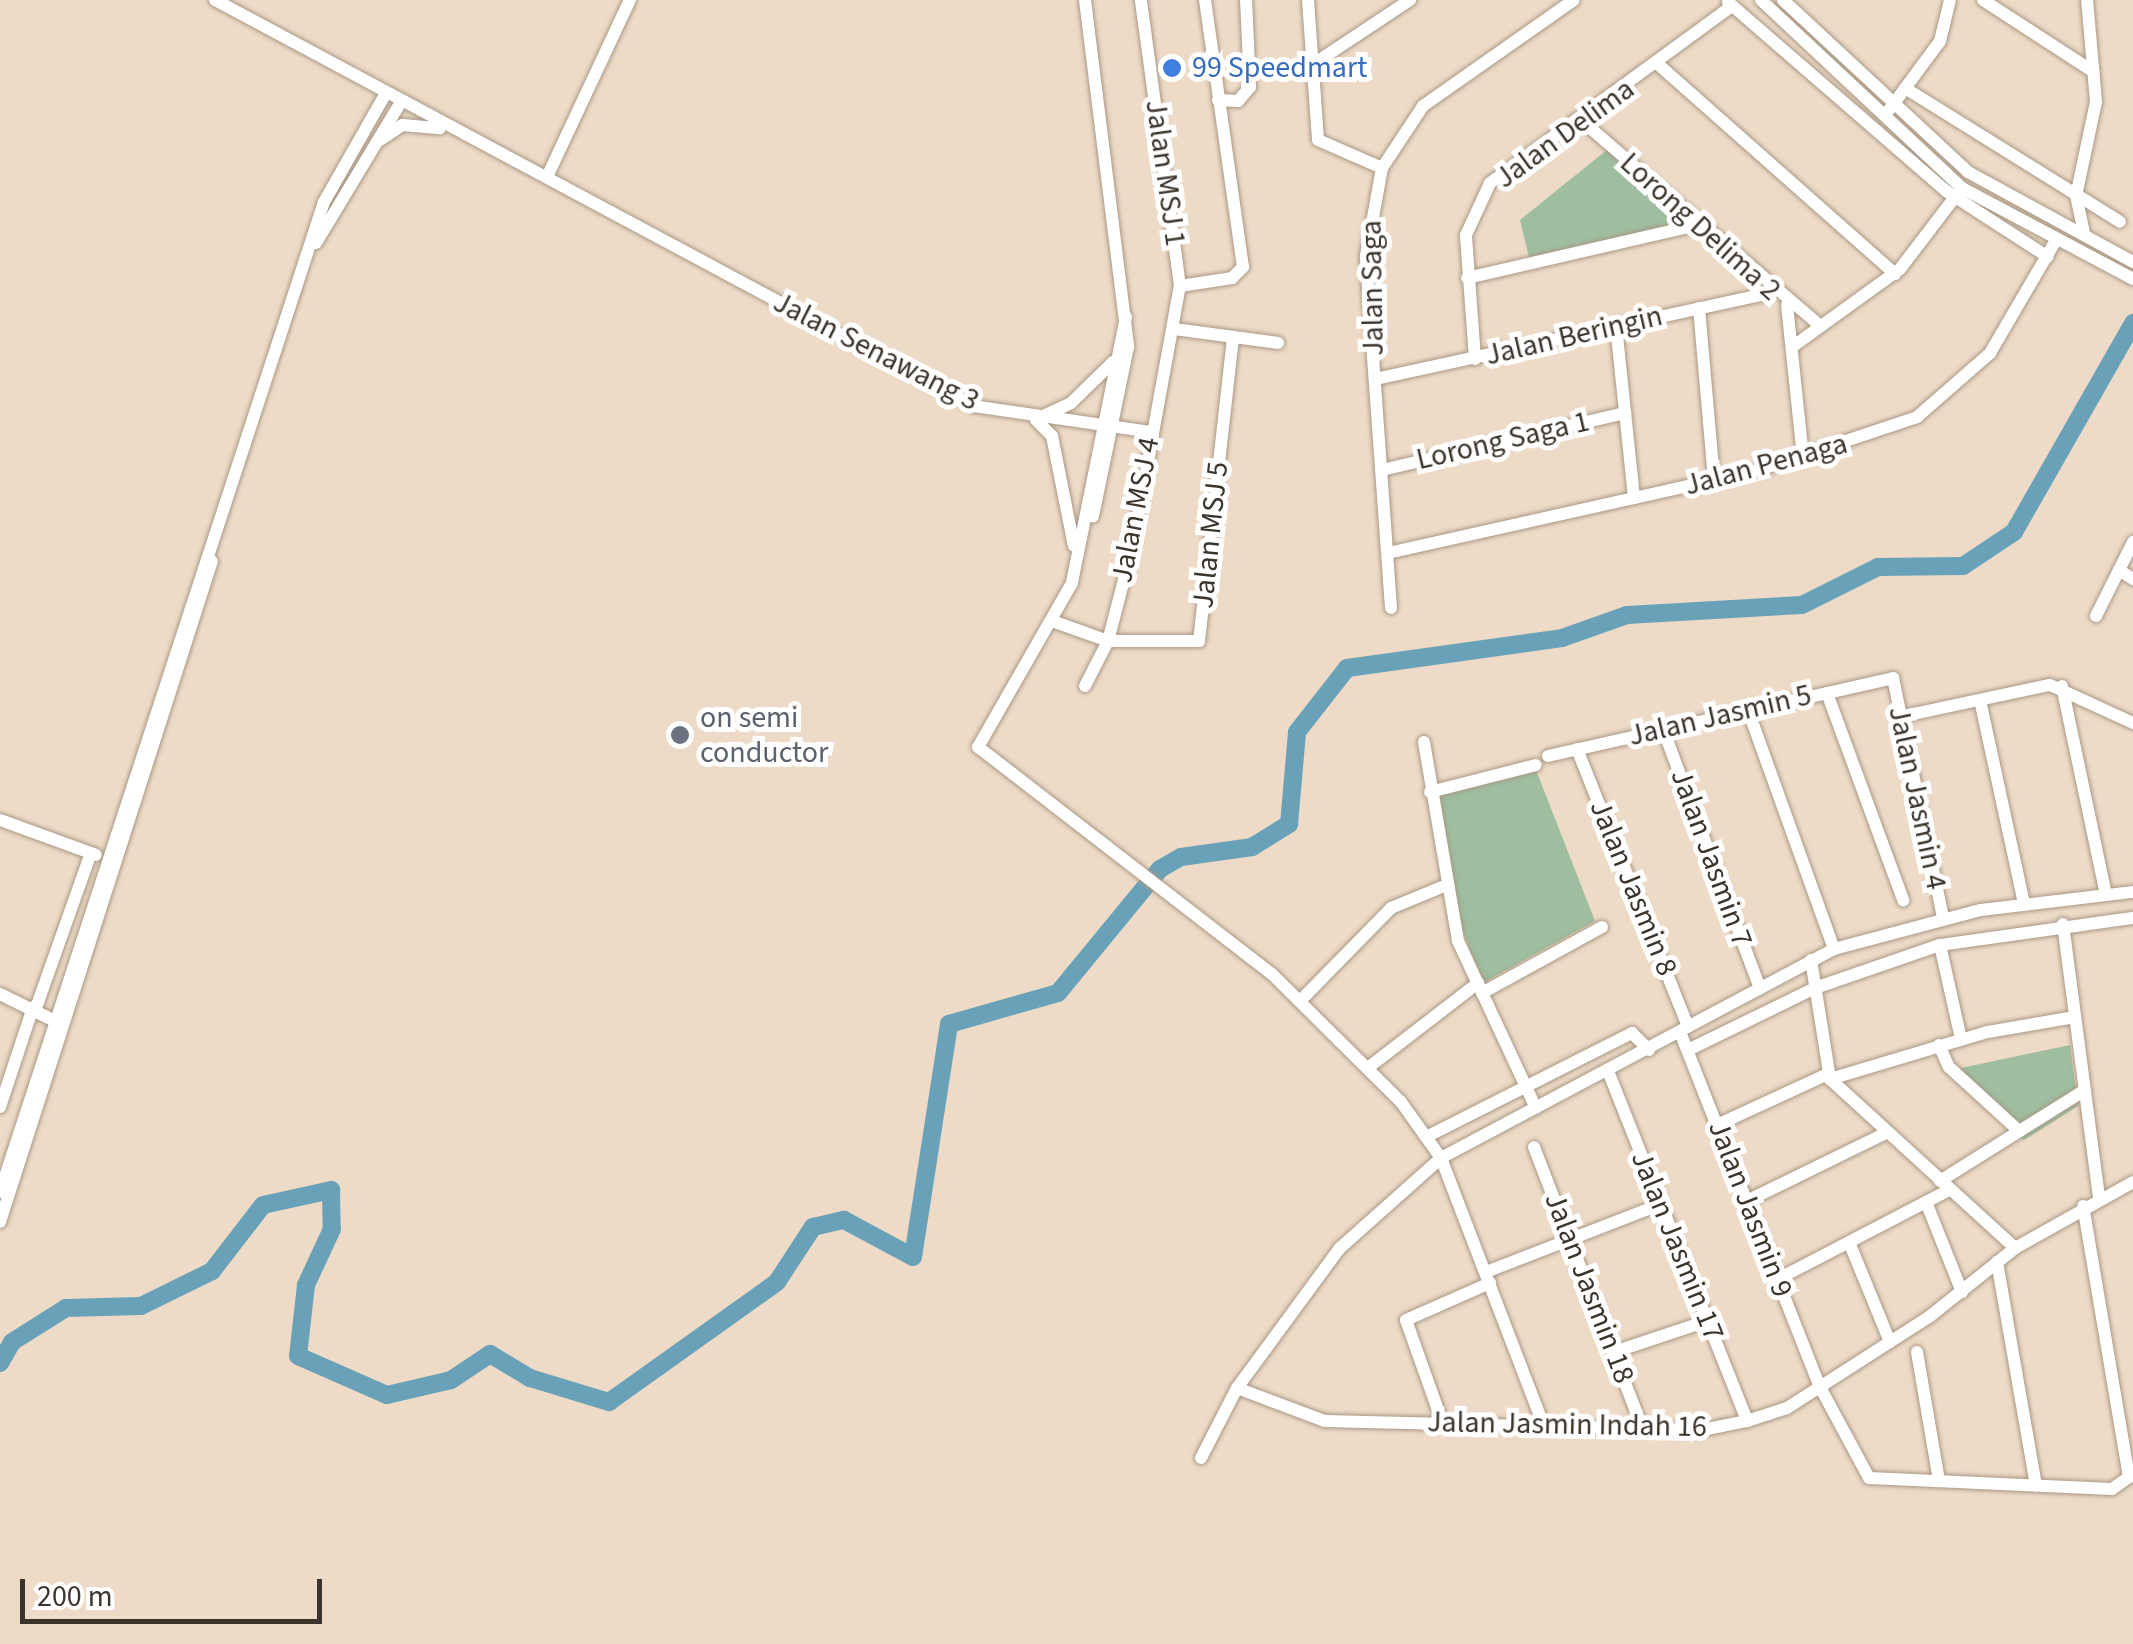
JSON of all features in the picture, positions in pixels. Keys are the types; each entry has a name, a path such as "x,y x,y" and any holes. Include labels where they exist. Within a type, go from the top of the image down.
{"street":[{"name":"Jalan Senawang 3","path":"215,0 448,129 547,177 973,406 1034,419 1151,432"},
{"path":"547,177 630,0"},
{"path":"1085,0 1126,317 1110,428 1072,583 1055,622 978,747 1301,1000 1370,1068 1428,1136 1441,1158 1544,1426"},
{"name":"Jalan MSJ 1","path":"1141,0 1180,286 1175,329"},
{"path":"1180,286 1232,278 1243,267 1205,0"},
{"path":"1218,100 1238,100 1250,87 1246,0"},
{"path":"1308,0 1322,147 1382,168"},
{"path":"1312,65 1410,0"},
{"name":"Jalan Saga","path":"1392,608 1366,256 1382,168 1423,106 1574,0"},
{"path":"1761,0 1882,120 1962,188 2132,279"},
{"path":"1783,0 1892,106 1968,172 2133,262"},
{"path":"1882,120 1940,40 1950,0"},
{"path":"1983,0 2094,72"},
{"path":"2087,0 2094,72 2076,196 2087,237"},
{"path":"1729,3 1955,197 2048,257"},
{"name":"Jalan Delima","path":"1474,359 1466,235 1490,183 1660,66 1729,3"},
{"path":"1660,66 1895,274"},
{"path":"0,1108 213,549 304,262 369,103 348,72"},
{"path":"1906,88 2120,222"},
{"path":"350,156 386,93"},
{"path":"304,262 401,102"},
{"name":"Lorong Delima 2","path":"1582,122 1787,305 1820,326"},
{"path":"372,147 402,125 448,129"},
{"path":"2047,216 2076,196"},
{"path":"1792,346 1895,274 1955,197"},
{"path":"1466,278 1697,224"},
{"name":"Jalan Penaga","path":"1388,553 1803,458 1941,402 1990,353 2056,240"},
{"name":"Jalan Beringin","path":"1375,379 1772,292"},
{"path":"1787,305 1803,458"},
{"path":"1698,308 1714,480"},
{"path":"1110,428 1126,317"},
{"path":"1616,326 1634,498"},
{"path":"1175,329 1278,342"},
{"name":"Jalan MSJ 4","path":"1085,686 1108,640 1175,329"},
{"name":"Jalan MSJ 5","path":"1108,640 1198,641 1233,338"},
{"path":"1072,583 1070,511 1052,436 1034,419 1094,385 1120,346"},
{"name":"Lorong Saga 1","path":"1382,470 1625,413"},
{"path":"2096,616 2133,542"},
{"path":"53,1016 68,1008 209,590 213,549"},
{"path":"2119,570 2133,579"},
{"path":"1055,622 1108,640"},
{"name":"Jalan Jasmin 5","path":"1430,792 1577,749 1893,678"},
{"name":"Jalan Jasmin 4","path":"1893,678 1943,917"},
{"path":"1899,717 2062,686 2133,724"},
{"path":"2062,686 2106,894"},
{"path":"1828,693 1903,900"},
{"path":"1980,700 2024,904"},
{"path":"1748,710 1834,949"},
{"name":"Jalan Jasmin 7","path":"1663,729 1760,988"},
{"path":"1424,742 1442,886 1480,988 1536,1108"},
{"name":"Jalan Jasmin 8","path":"1577,749 1684,1029"},
{"path":"0,820 98,856"},
{"path":"0,1192 98,856"},
{"path":"1301,1000 1390,908 1442,886"},
{"path":"1201,1458 1237,1388 1340,1248 1441,1158 1834,949 1943,917 2133,892"},
{"path":"0,1222 101,911"},
{"path":"1688,1050 1815,988 1940,944 2063,924 2133,918"},
{"path":"2063,924 2099,1197"},
{"path":"1370,1068 1480,988 1602,927"},
{"path":"1940,944 1961,1039"},
{"path":"1811,960 1829,1076 1840,1093 2014,1248"},
{"path":"34,1072 36,1008 69,964"},
{"path":"0,994 53,1016 59,1034 31,1130"},
{"path":"1718,1125 1829,1076 1961,1039 2076,1017"},
{"name":"Jalan Jasmin 9","path":"1684,1029 1688,1050 1820,1387 1869,1478 1938,1481"},
{"path":"1428,1136 1524,1082 1632,1033 1649,1050"},
{"path":"1939,1045 1949,1067 2020,1132"},
{"name":"Jalan Jasmin 17","path":"1608,1071 1747,1420"},
{"path":"1778,1279 1926,1202 2020,1132 2085,1090"},
{"path":"1748,1201 1886,1133"},
{"name":"Jalan Jasmin 18","path":"1534,1146 1643,1429"},
{"name":"Jalan Jasmin Indah 16","path":"1237,1388 1325,1421 1643,1429 1747,1420 1820,1387 1962,1292 2014,1248 2099,1197 2133,1182"},
{"path":"1926,1202 1962,1292"},
{"path":"1442,1424 1406,1320 1570,1240 1661,1204"},
{"path":"1917,1352 1938,1481 2112,1489 2129,1477 2083,1206"},
{"path":"1849,1242 1890,1342"},
{"path":"1997,1262 2036,1486"},
{"path":"1614,1352 1707,1321"}],"green space":[{"path":"1608,149 1692,221 1529,257 1520,220"},
{"path":"1536,770 1595,921 1483,983 1446,887 1434,795"},
{"path":"2070,1045 2078,1106 2024,1140 1947,1071"}],"waterway":[{"path":"0,1363 12,1342 66,1308 141,1306 212,1271 263,1205 331,1190 332,1229 306,1285 298,1356 387,1395 451,1380 490,1354 530,1378 609,1402 777,1282 813,1227 844,1220 913,1257 949,1024 1058,993 1160,869 1181,857 1252,847 1289,824 1297,732 1347,668 1562,638 1627,615 1802,605 1878,567 1963,566 2014,532 2133,323"}],"place":[{"name":"99 Speedmart","path":"1172,68"},
{"name":"on semi conductor","path":"680,735"}]}
